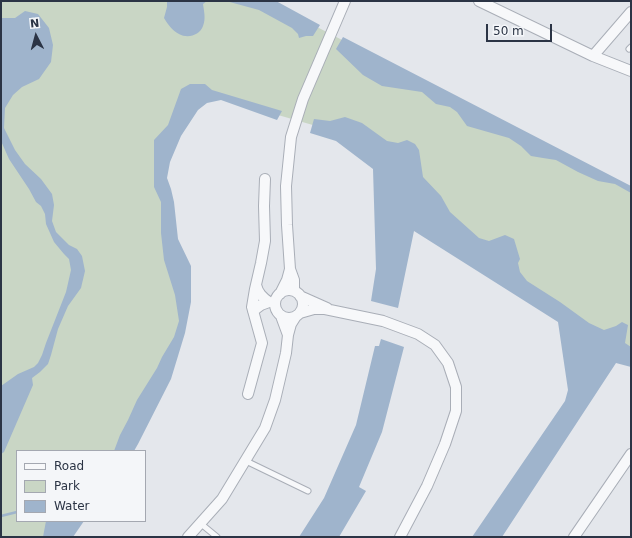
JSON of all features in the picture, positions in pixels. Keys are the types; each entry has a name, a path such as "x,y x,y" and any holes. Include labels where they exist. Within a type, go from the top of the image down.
{"street":[{"path":"188,537 222,499 265,428 275,400 286,354 291,324 302,308 303,302 297,294 290,269 287,225 286,186 291,137 303,99 345,1"},
{"path":"479,1 593,56 631,71"},
{"path":"593,56 631,12"},
{"path":"248,394 262,343 252,307 265,241 264,206 266,179"},
{"path":"253,311 262,305 272,303 276,299 287,280 290,269"},
{"path":"256,283 257,290 261,296 272,303 281,316 288,335"},
{"path":"280,294 288,290 336,311"},
{"path":"281,316 290,318 298,314 325,309 383,321 418,334 435,345 448,363 456,387 456,411 445,444 427,486 400,537"},
{"path":"574,537 631,454"}],"lane":[{"path":"246,461 308,491"},
{"path":"200,523 217,537"}],"green space":[{"path":"1,1 267,1 631,190 631,357 427,228 358,138 205,94 160,170 183,324 124,450 16,450 16,522 71,522 59,537 1,537"}],"water":[{"path":"167,1 207,1 203,4 204,21 199,32 186,36 179,34 173,29 164,18"},
{"path":"226,1 276,1 320,25 313,36 299,38 298,34 292,28 259,10"},
{"path":"25,11 38,14 49,28 53,45 51,62 39,79 22,87 13,95 5,108 4,128 15,150 25,164 41,179 52,194 54,205 52,221 56,232 69,245 77,249 82,256 85,271 81,288 68,306 58,329 48,364 32,378 33,385 4,452 1,454 1,386 18,374 34,367 38,363 66,292 71,270 69,259 54,242 46,224 45,214 41,206 36,202 9,159 1,141 1,18 15,18"},
{"path":"343,37 631,186 631,193 615,184 598,181 556,160 531,156 521,146 509,138 467,126 457,112 450,107 436,104 422,92 382,86 363,75 336,49"},
{"path":"190,84 205,84 212,90 282,111 277,120 221,100 207,103 198,110 181,136 170,162 167,178 174,202 178,239 191,266 191,302 185,333 171,379 135,450 114,450 137,400 174,337 179,321 175,295 164,260 161,233 161,202 154,187 154,140 168,125 181,89"},
{"path":"345,117 362,123 387,141 398,143 407,140 415,144 419,150 423,177 441,196 450,212 479,238 489,241 505,235 514,239 520,259 518,263 520,272 527,281 589,323 604,330 616,326 622,322 628,325 625,343 631,347 631,367 616,363 502,537 472,537 565,401 568,390 558,322 414,231 398,308 371,301 376,269 373,169 336,141 310,133 314,119 330,121"},
{"path":"381,339 404,347 382,432 359,487 366,491 339,537 299,537 324,498 356,425 375,346 379,346"},
{"path":"46,522 83,522 73,537 43,537"}],"waterway":[{"path":"1,516 16,512"}]}
